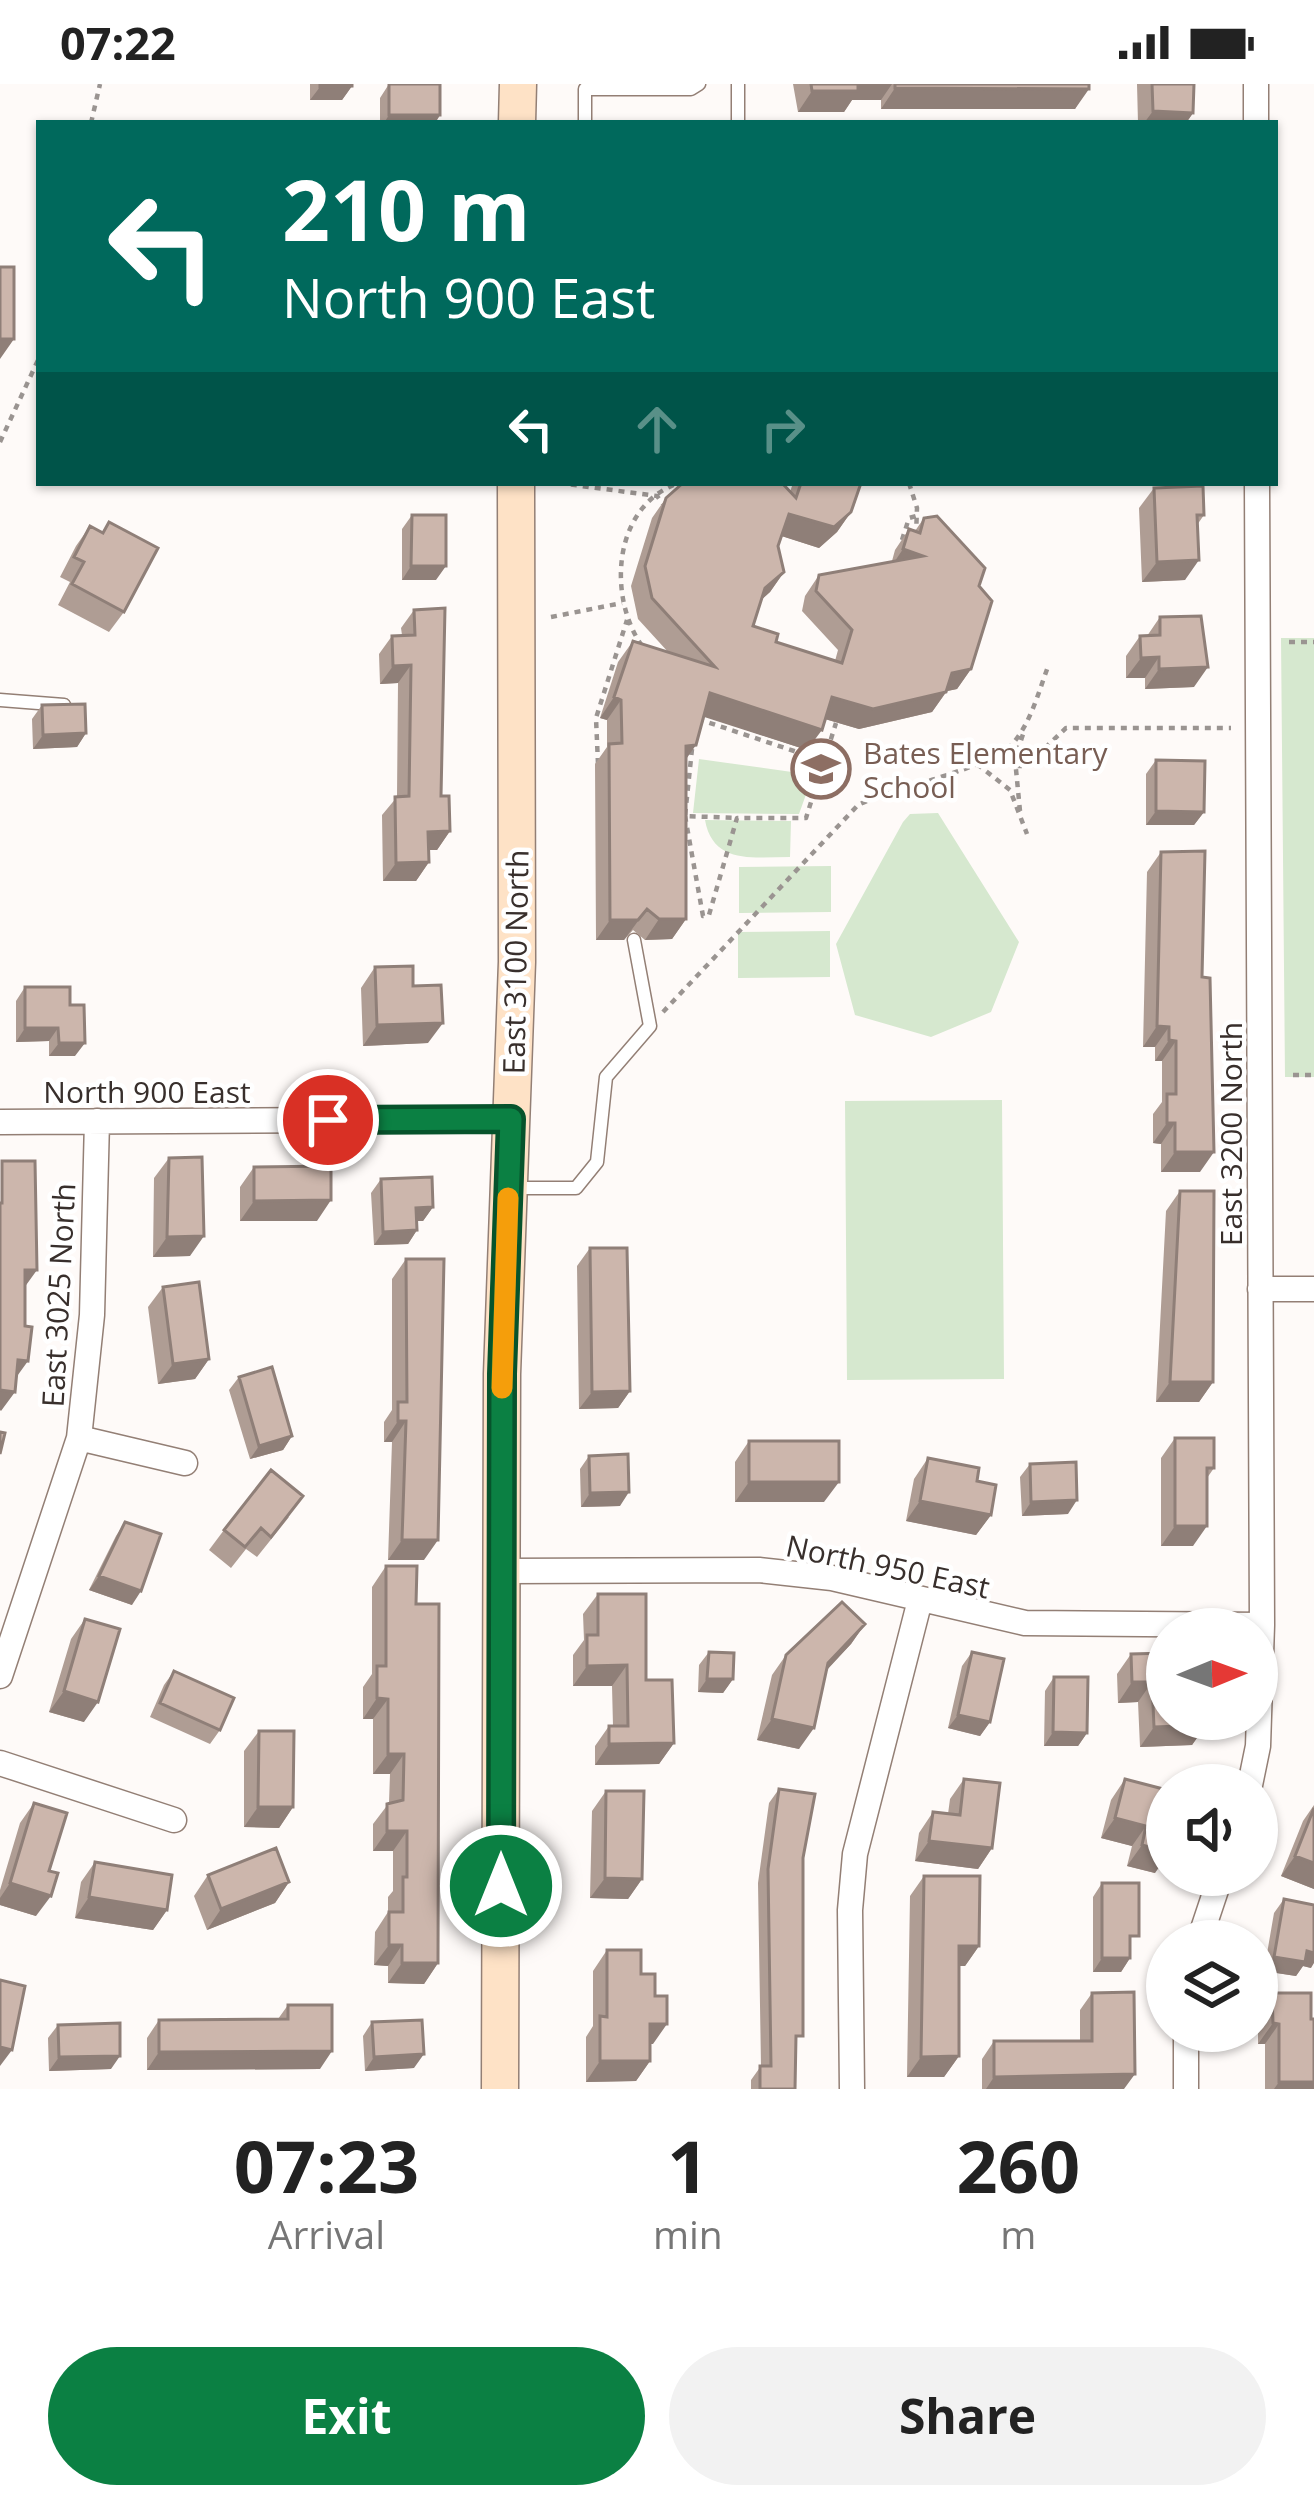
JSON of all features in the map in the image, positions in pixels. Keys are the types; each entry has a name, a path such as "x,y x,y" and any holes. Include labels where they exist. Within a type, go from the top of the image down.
{"main road":[{"path":"517,120 518,84"},
{"name":"East 3100 North","path":"500,2089 508,1188 518,962 516,486"}],"street":[{"path":"1256,84 1256,120"},
{"name":"East 3200 North","path":"1257,486 1262,1608"},
{"name":"North 900 East","path":"0,1122 511,1119"},
{"name":"East 3025 North","path":"0,1676 79,1438 92,1315 97,1121"},
{"path":"1261,1288 1314,1289"},
{"path":"79,1438 184,1462"},
{"name":"North 950 East","path":"502,1571 759,1570 832,1578 1041,1624 1146,1624"},
{"path":"852,2089 850,1910 855,1854 920,1600"},
{"path":"0,1763 174,1820"},
{"path":"1186,2052 1186,2089"}],"lane":[{"path":"585,120 585,89 691,89 699,84"},
{"path":"738,84 738,120"},
{"path":"0,700 65,705"},
{"path":"508,1188 576,1188 588,1180 597,1162 606,1077 650,1026 634,940"}],"path":[{"path":"92,120 100,84"},
{"path":"0,442 36,364"},
{"path":"582,486 657,496 666,508"},
{"path":"649,655 627,620 619,569 626,543 657,496 671,486"},
{"path":"910,486 916,537"},
{"path":"899,551 909,518 916,516"},
{"path":"551,617 622,603"},
{"path":"598,764 596,718 627,620"},
{"path":"1289,642 1314,642"},
{"path":"1020,811 1016,766 1049,664"},
{"path":"686,816 695,716 824,760"},
{"path":"650,1026 858,805 891,789 977,764 1014,743 1028,719"},
{"path":"686,816 806,818 836,723"},
{"path":"1016,766 1026,766 1066,728 1232,728"},
{"path":"977,764 1010,790 1027,834"},
{"path":"680,783 703,916 709,915 736,818"},
{"path":"1293,1076 1314,1076"}],"green space":[{"path":"1281,638 1314,638 1314,1077 1285,1077"},
{"path":"699,759 813,775 799,814 693,813"},
{"path":"938,813 1019,942 991,1012 931,1037 855,1015 836,944 903,822 910,814"},
{"path":"705,820 791,821 790,857 749,857 726,851 709,835"},
{"path":"831,866 831,912 739,913 739,867"},
{"path":"830,931 830,977 738,978 738,932"},
{"path":"1002,1100 1004,1379 847,1380 845,1101"}],"building":[{"path":"389,84 440,84 440,115 389,115"},
{"path":"811,84 858,84 858,91 812,91"},
{"path":"895,84 1089,84 1089,89 895,88"},
{"path":"1152,84 1194,84 1193,113 1153,111"},
{"path":"0,267 14,267 14,339 0,339"},
{"path":"680,486 785,486 796,498 800,486 860,486 851,512 834,527 789,514 778,546 784,572 765,588 753,626 778,634 776,642 842,663 852,630 816,591 819,575 923,556 903,549 909,529 920,533 924,518 937,516 985,568 979,586 992,601 971,669 952,673 946,692 873,709 832,697 822,730 710,693 696,745 686,746 686,919 659,919 647,909 638,920 610,920 609,744 622,743 621,700 614,697 633,641 715,667 652,598 645,566 666,498"},
{"path":"1203,486 1204,515 1197,515 1199,560 1157,562 1154,488"},
{"path":"412,515 446,515 446,566 411,566"},
{"path":"109,522 158,548 124,612 72,584 84,562 74,557 90,526 103,533"},
{"path":"445,608 441,796 449,796 450,831 428,832 429,862 396,863 395,797 409,796 411,665 393,666 392,636 415,635 414,610"},
{"path":"1201,616 1208,667 1159,669 1159,657 1141,658 1140,636 1160,635 1160,617"},
{"path":"85,704 86,733 43,735 42,705"},
{"path":"1156,760 1205,761 1204,812 1156,811"},
{"path":"1205,851 1202,977 1210,978 1214,1152 1175,1152 1175,1123 1167,1123 1167,1094 1176,1094 1176,1041 1169,1040 1169,1027 1157,1026 1161,852"},
{"path":"413,966 413,986 441,985 443,1023 377,1025 375,967"},
{"path":"25,987 70,987 70,1005 84,1005 85,1043 59,1043 58,1028 25,1028"},
{"path":"202,1157 204,1236 167,1237 169,1158"},
{"path":"2,1161 35,1161 37,1270 25,1270 25,1326 32,1327 28,1361 18,1360 15,1392 0,1390"},
{"path":"331,1166 331,1200 254,1201 254,1167"},
{"path":"432,1177 433,1207 416,1208 417,1230 383,1232 381,1179"},
{"path":"1180,1191 1214,1191 1213,1382 1170,1382"},
{"path":"590,1248 627,1248 630,1391 592,1392"},
{"path":"406,1259 444,1259 438,1540 402,1540 406,1421 398,1421 398,1402 407,1402"},
{"path":"199,1282 209,1359 173,1364 163,1287"},
{"path":"272,1367 292,1436 259,1446 239,1377"},
{"path":"1175,1438 1214,1438 1214,1468 1207,1468 1207,1526 1175,1526"},
{"path":"749,1441 839,1441 839,1482 749,1482"},
{"path":"628,1454 629,1492 590,1493 589,1456"},
{"path":"928,1458 979,1468 977,1481 996,1485 991,1515 920,1501"},
{"path":"1076,1462 1077,1500 1031,1502 1030,1464"},
{"path":"271,1470 303,1496 271,1537 261,1528 245,1547 224,1530"},
{"path":"125,1522 161,1534 141,1591 99,1576"},
{"path":"386,1566 417,1566 416,1604 439,1604 438,1963 402,1963 402,1945 389,1945 389,1912 403,1912 407,1831 387,1831 387,1804 403,1800 404,1754 388,1754 388,1699 377,1698 377,1666 386,1666"},
{"path":"598,1594 646,1594 646,1680 672,1680 674,1743 609,1744 609,1726 628,1726 627,1665 587,1666 587,1635 598,1635"},
{"path":"842,1602 865,1624 828,1663 814,1728 772,1719 786,1655"},
{"path":"85,1619 120,1629 98,1702 64,1691"},
{"path":"709,1652 734,1653 733,1679 707,1679"},
{"path":"972,1652 1004,1659 990,1722 958,1715"},
{"path":"1131,1654 1146,1654 1146,1682 1132,1682"},
{"path":"174,1671 234,1698 220,1730 160,1703"},
{"path":"1054,1677 1088,1677 1087,1733 1053,1732"},
{"path":"259,1731 294,1731 293,1807 258,1807"},
{"path":"964,1779 1000,1783 992,1848 929,1841 933,1812 960,1815"},
{"path":"1125,1779 1146,1784 1146,1826 1115,1818"},
{"path":"779,1789 815,1794 803,1858 803,2036 796,2036 795,2089 760,2089 760,2066 771,2066 768,1869"},
{"path":"606,1791 644,1791 642,1879 605,1878"},
{"path":"34,1803 67,1813 49,1871 58,1873 51,1896 10,1883"},
{"path":"1314,1808 1314,1863 1295,1856"},
{"path":"276,1848 289,1882 221,1909 208,1875"},
{"path":"95,1862 172,1875 167,1910 89,1897"},
{"path":"924,1876 980,1876 979,1946 959,1946 959,2056 921,2057"},
{"path":"1102,1883 1139,1883 1139,1936 1130,1936 1130,1958 1102,1958"},
{"path":"1284,1899 1314,1905 1314,1953 1307,1951 1305,1962 1278,1958"},
{"path":"607,1950 641,1950 641,1974 655,1974 655,1996 667,1996 667,2024 650,2024 650,2061 600,2061 600,2016 607,2017"},
{"path":"0,1980 25,1986 12,2050 0,2047"},
{"path":"1134,1992 1135,2074 994,2077 994,2041 1092,2041 1092,1993"},
{"path":"1278,1993 1311,1993 1314,2082 1279,2082"},
{"path":"288,2005 332,2005 332,2051 159,2052 159,2020 288,2019"},
{"path":"422,2020 424,2054 374,2057 372,2022"},
{"path":"120,2023 120,2056 59,2057 58,2025"}],"slow traffic":[{"path":"502,1388 508,1198"}],"place":[{"name":"Bates Elementary School","path":"821,769"}],"route":[{"path":"328,1120 511,1119 502,1374 501,1886"}]}
